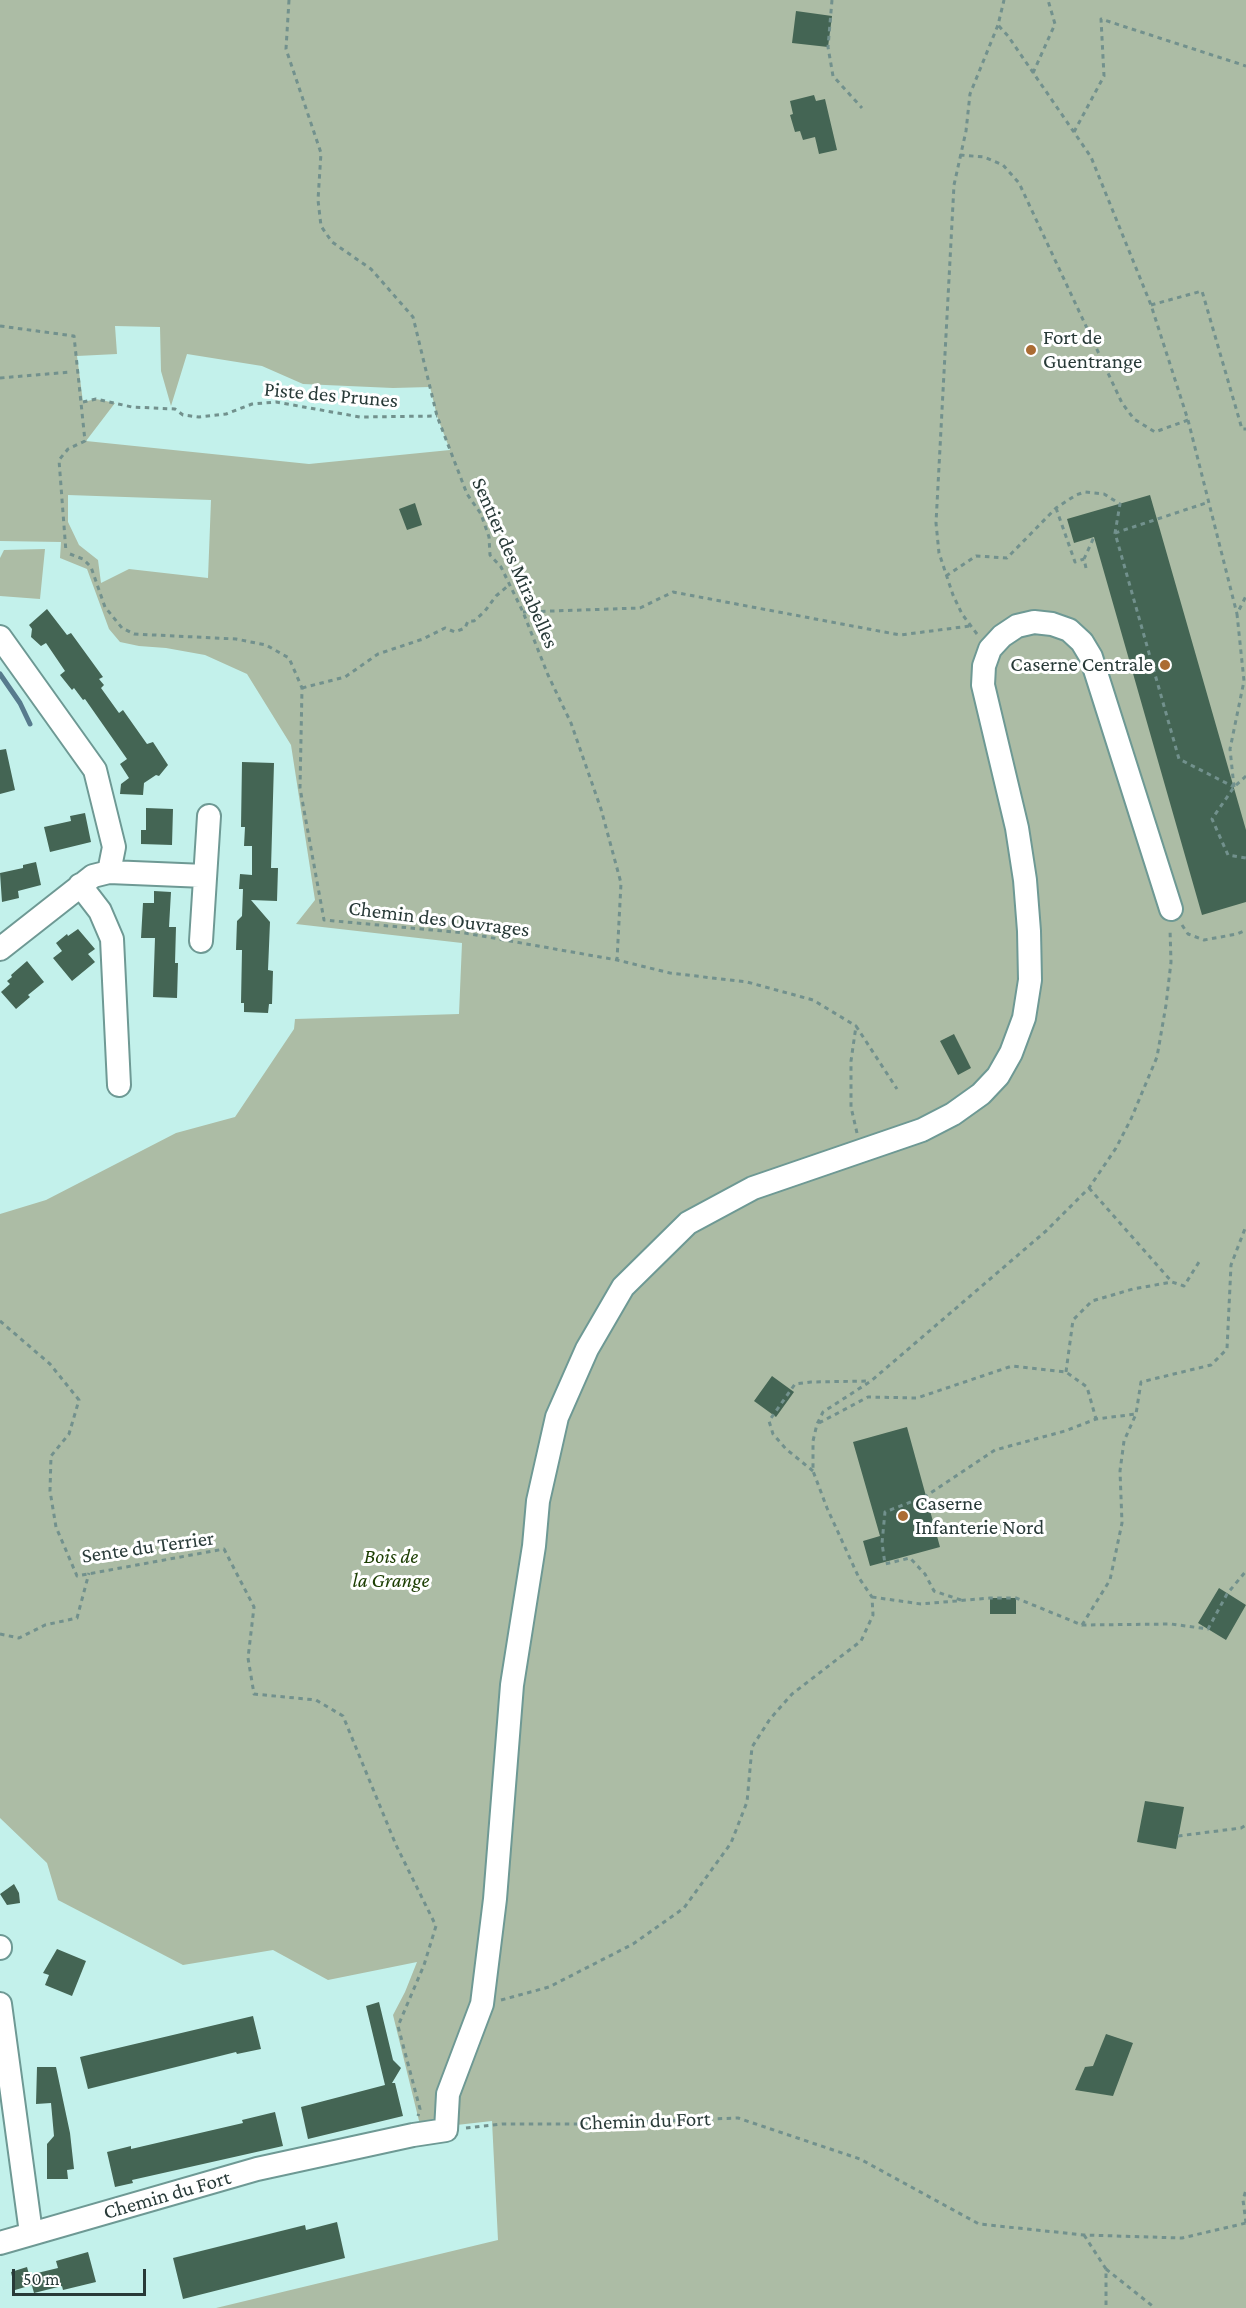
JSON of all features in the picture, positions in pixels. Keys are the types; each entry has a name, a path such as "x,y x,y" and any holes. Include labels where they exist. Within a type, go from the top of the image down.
{"street":[{"path":"446,2130 448,2094 482,2004 495,1899 512,1685 534,1546 538,1501 557,1417 587,1349 623,1287 688,1223 753,1188 861,1149 922,1130 953,1114 981,1094 998,1076 1011,1053 1024,1018 1030,980 1029,931 1025,880 1017,828 983,685 984,666 990,649 1002,636 1017,626 1034,622 1052,624 1069,630 1082,642 1091,657 1171,909"},
{"path":"0,637 95,770 114,847 109,872"},
{"path":"201,941 209,816"},
{"path":"0,950 93,876 109,872 205,876"},
{"path":"80,885 100,911 112,939 119,1084"},
{"path":"0,2004 31,2233"},
{"name":"Chemin du Fort","path":"0,2243 257,2169 446,2130"}],"path":[{"name":"Sentier des Mirabelles","path":"289,0 286,49 321,153 318,200 321,226 332,242 371,269 412,317 436,416 467,494 481,514 489,537 490,555 501,567 571,723 601,809 621,883 617,960"},
{"path":"832,0 828,47 832,76 862,108"},
{"path":"990,649 962,614 939,553 936,524 954,185 966,131 970,94 998,26 1004,0"},
{"path":"1033,73 1055,24 1048,0"},
{"path":"1074,132 1104,76 1101,19 1246,66"},
{"path":"998,26 1008,36 1091,157 1151,305 1188,420 1238,614 1244,681 1230,749 1234,786"},
{"path":"960,155 984,157 1003,165 1019,183 1122,403 1134,419 1155,432 1188,420"},
{"path":"1151,305 1202,291 1242,429 1246,429"},
{"path":"0,326 74,336 83,402"},
{"path":"0,378 71,372"},
{"name":"Piste des Prunes","path":"83,402 96,399 132,407 175,409 183,415 199,417 226,414 252,404 276,402 360,417 436,416"},
{"name":"Chemin des Ouvrages","path":"83,402 86,441 68,449 59,460 68,553 82,559 91,567 105,607 122,628 134,634 236,639 266,645 289,658 302,688 300,788 324,920 465,933 617,960 670,973 747,982 813,1000 856,1026"},
{"path":"946,576 976,556 1007,558 1056,508 1085,492 1104,494 1120,504 1115,533 1179,759 1234,786"},
{"path":"1115,533 1209,502"},
{"path":"1056,508 1075,561 1084,559"},
{"path":"1086,568 1084,559 1094,537"},
{"path":"302,688 345,677 378,654 423,639 445,628 455,632 465,628 468,621 474,621 509,585"},
{"path":"522,612 640,608 673,592 900,635 970,626"},
{"path":"1238,614 1246,596"},
{"path":"1246,776 1234,786 1212,819 1228,855 1246,858"},
{"path":"1171,909 1188,934 1204,940 1237,934 1246,930"},
{"path":"482,2004 549,1987 633,1944 684,1908 731,1843 747,1802 752,1747 770,1719 792,1694 861,1641 873,1615 872,1597 859,1578 813,1471 813,1441 817,1424 823,1412 871,1381 1046,1231 1089,1188 1121,1138 1156,1057 1171,962 1171,909"},
{"path":"856,1026 851,1061 851,1107 861,1149"},
{"path":"856,1026 897,1089"},
{"path":"1089,1188 1172,1282"},
{"path":"1082,1625 1110,1580 1122,1523 1120,1470 1124,1442 1136,1414 1141,1382 1211,1365 1227,1349 1231,1265 1246,1226"},
{"path":"1066,1372 1073,1320 1092,1301 1133,1289 1172,1282 1184,1286 1199,1262"},
{"name":"Sente du Terrier","path":"0,1321 50,1364 79,1400 69,1434 51,1456 50,1491 56,1527 77,1576 224,1549 254,1607 248,1658 254,1694 316,1700 343,1716 396,1845 436,1926 424,1965 398,2026 420,2109 413,2135"},
{"path":"817,1424 868,1396 917,1398 1012,1366 1066,1372 1087,1387 1096,1419"},
{"path":"813,1471 772,1434 769,1421 795,1384 871,1381"},
{"path":"961,1600 934,1592 926,1574 910,1558 885,1564 882,1543 885,1512 926,1496 995,1450 1065,1431 1096,1419 1136,1414"},
{"path":"872,1597 921,1604 1016,1598 1082,1625 1171,1624 1208,1629 1227,1594 1246,1571"},
{"path":"0,1634 19,1638 45,1625 77,1618 89,1574"},
{"path":"1178,1836 1241,1828 1246,1825"},
{"name":"Chemin du Fort","path":"446,2130 502,2124 577,2124 738,2118 860,2159 979,2224 1084,2235 1182,2238 1246,2223"},
{"path":"1246,2190 1243,2200 1246,2223"},
{"path":"1084,2235 1106,2270 1155,2308"},
{"path":"1106,2270 1106,2308"}],"green space":[{"name":"Bois de la Grange","path":"0,0 1246,0 1246,2308 216,2308 498,2240 492,2121 421,2129 393,2015 417,1962 328,1980 273,1950 183,1965 58,1900 47,1863 0,1818 0,1214 46,1200 176,1133 235,1117 294,1029 295,1019 459,1014 462,943 296,924 315,900 291,745 247,674 205,655 120,642 109,629 87,569 60,558 61,542 0,541","holes":["115,326 160,327 161,371 171,406 187,354 262,366 303,384 393,388 430,387 437,416 450,450 309,464 86,441 115,403 96,399 83,402 77,356 117,354","68,495 211,500 208,578 129,569 101,583 98,560 79,545 68,522"]},
{"path":"45,549 40,599 0,596 0,558 4,550"}],"building":[{"path":"796,11 832,16 828,47 792,43"},
{"path":"814,95 816,101 825,99 837,150 819,154 815,137 803,140 800,131 795,132 790,115 793,114 790,101"},
{"name":"Caserne Centrale","path":"1150,495 1246,830 1246,902 1202,915 1094,537 1074,543 1067,519"},
{"path":"415,503 422,525 407,530 399,509"},
{"path":"47,609 67,635 71,633 103,677 99,679 104,685 101,688 119,713 123,710 147,744 153,742 168,765 159,776 156,775 144,783 143,795 120,794 121,784 129,778 120,764 127,759 85,699 83,700 74,688 72,690 60,675 65,671 46,643 41,646 31,637 32,629 29,625"},
{"path":"6,749 15,790 0,794 0,750"},
{"path":"242,762 274,763 271,868 278,868 277,901 251,900 270,922 268,970 273,971 272,1004 269,1004 268,1013 244,1012 244,1003 241,1003 242,950 236,950 237,921 242,916 243,889 239,889 240,874 252,875 252,846 244,846 245,827 241,827"},
{"path":"146,808 173,809 172,845 141,844 141,830 146,830"},
{"path":"85,813 91,842 50,852 44,827 71,821 70,816"},
{"path":"36,862 41,885 18,891 19,898 2,902 0,873 23,868 23,865"},
{"path":"154,891 171,892 169,927 176,927 177,998 153,997 155,938 141,938 143,903 154,903"},
{"path":"78,929 95,949 88,954 95,962 72,981 53,958 62,951 56,943"},
{"path":"27,961 44,982 16,1009 1,992 10,984 7,981 12,977 11,975"},
{"path":"954,1034 971,1068 958,1075 940,1041"},
{"path":"772,1376 794,1392 776,1417 754,1401"},
{"name":"Caserne Infanterie Nord","path":"907,1427 940,1547 870,1566 863,1541 880,1536 853,1442"},
{"path":"1219,1588 1246,1605 1226,1640 1198,1623"},
{"path":"990,1598 1016,1598 1016,1614 990,1614"},
{"path":"1145,1801 1184,1807 1176,1849 1137,1842"},
{"path":"14,1884 19,1893 20,1903 7,1905 0,1894"},
{"path":"57,1949 86,1961 72,1996 45,1985 49,1975 43,1973"},
{"path":"379,2002 393,2060 401,2068 392,2083 395,2083 403,2116 308,2139 301,2107 385,2085 366,2006"},
{"path":"253,2016 261,2049 237,2054 236,2052 88,2089 80,2057"},
{"path":"1106,2034 1133,2043 1113,2096 1075,2090 1085,2067 1093,2066"},
{"path":"37,2067 56,2067 70,2133 74,2169 67,2170 68,2179 47,2179 47,2144 54,2136 51,2103 36,2104"},
{"path":"275,2112 283,2146 132,2180 133,2183 115,2187 107,2152 131,2146 131,2149 243,2123 242,2120"},
{"path":"337,2222 345,2258 183,2299 173,2258 305,2225 306,2230"},
{"path":"88,2252 96,2282 63,2290 62,2286 34,2293 29,2275 58,2268 56,2261"},
{"path":"27,2267 32,2285 15,2290 11,2272"}],"waterway":[{"path":"0,674 20,703 30,724"}],"place":[{"name":"Fort de Guentrange","path":"1031,350"},
{"name":"Caserne Centrale","path":"1165,665"},
{"name":"Caserne Infanterie Nord","path":"903,1516"}]}
